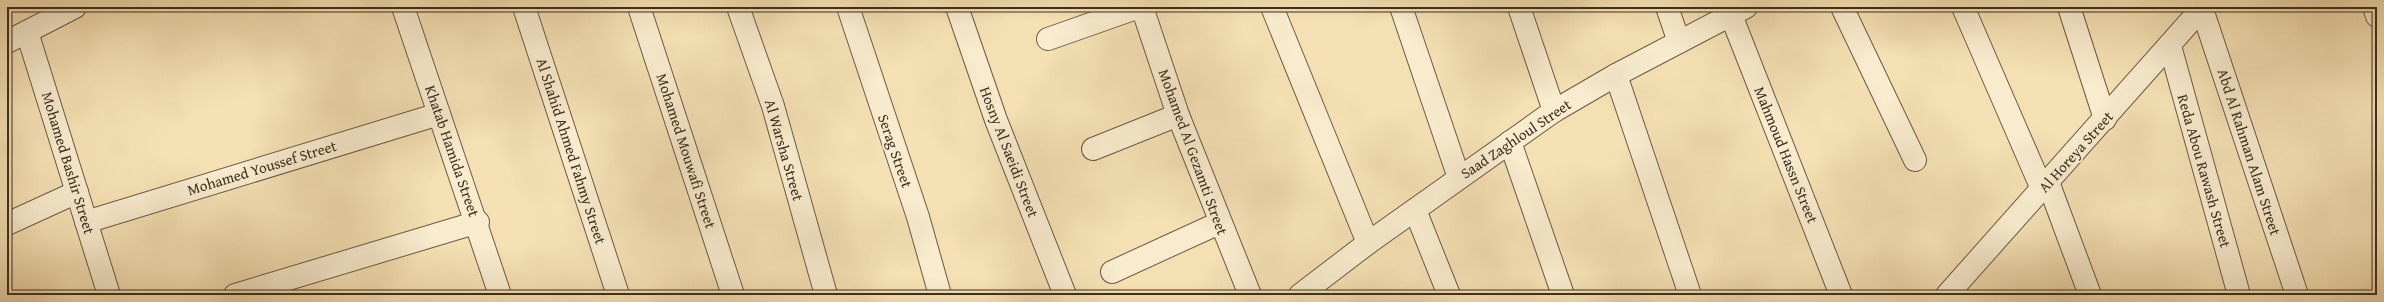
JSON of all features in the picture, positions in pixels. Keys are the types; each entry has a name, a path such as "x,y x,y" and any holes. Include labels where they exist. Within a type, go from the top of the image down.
{"street":[{"path":"7,42 75,7"},
{"name":"Khatab Hamida Street","path":"403,7 439,114 478,222 500,295"},
{"name":"Al Shahid Ahmed Fahmy Street","path":"524,7 618,295"},
{"name":"Mohamed Mouwafi Street","path":"639,7 734,295"},
{"name":"Al Warsha Street","path":"738,7 772,106 826,295"},
{"name":"Serag Street","path":"848,7 918,217 940,295"},
{"name":"Hosny Al Saeidi Street","path":"957,7 996,120 1065,295"},
{"path":"1048,38 1140,7"},
{"name":"Mohamed Al Gezamti Street","path":"1140,7 1178,115 1219,223 1250,295"},
{"path":"1272,7 1368,244"},
{"path":"1401,7 1459,178"},
{"path":"1520,7 1554,111"},
{"path":"1667,7 1679,42"},
{"path":"1842,7 1915,160"},
{"path":"1963,7 2045,185 2090,295"},
{"path":"2069,7 2105,119"},
{"path":"2374,7 2377,16"},
{"name":"Saad Zaghloul Street","path":"1300,295 1326,286 1368,244 1554,111 1616,74 1739,11"},
{"name":"Mahmoud Hassn Street","path":"1739,11 1841,295"},
{"name":"Al Horeya Street","path":"1947,295 2170,46 2196,11"},
{"name":"Abd Al Rahman Alam Street","path":"2196,11 2297,295"},
{"name":"Mohamed Bashir Street","path":"27,32 109,295"},
{"name":"Reda Abou Rawash Street","path":"2170,46 2239,295"},
{"path":"1616,74 1690,295"},
{"name":"Mohamed Youssef Street","path":"86,222 439,114"},
{"path":"1093,149 1178,115"},
{"path":"1510,142 1563,295"},
{"path":"7,224 77,192"},
{"path":"1415,210 1449,295"},
{"path":"235,295 478,222"},
{"path":"1112,272 1219,223"}]}
